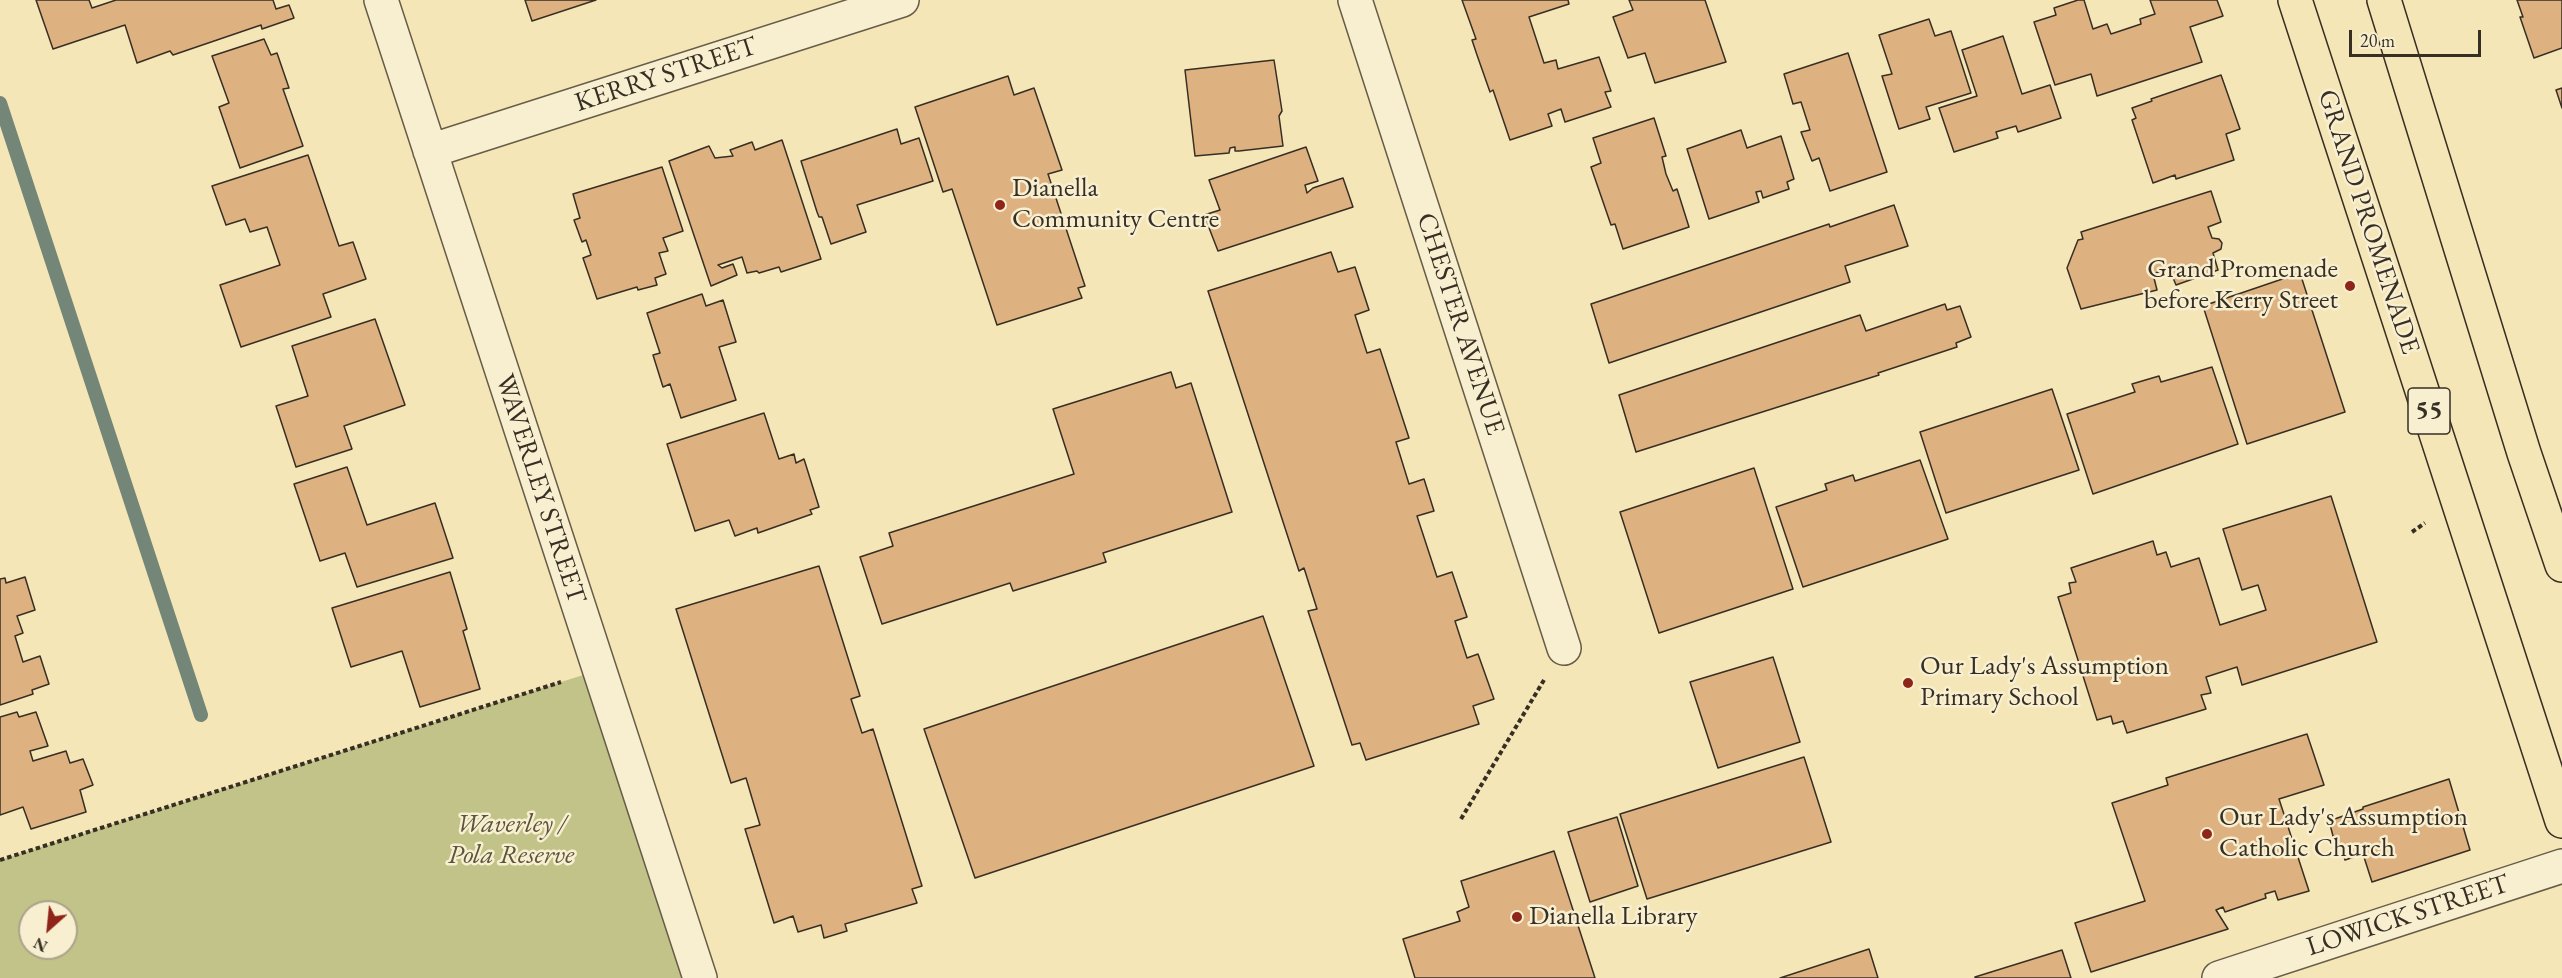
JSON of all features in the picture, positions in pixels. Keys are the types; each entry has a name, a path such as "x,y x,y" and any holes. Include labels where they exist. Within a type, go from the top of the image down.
{"main road":[{"name":"GRAND PROMENADE","path":"2295,0 2562,821"},
{"path":"2384,0 2524,453 2562,565"}],"street":[{"name":"WAVERLEY STREET","path":"381,0 700,978"},
{"name":"KERRY STREET","path":"430,151 902,0"},
{"name":"CHESTER AVENUE","path":"1355,0 1564,648"},
{"name":"LOWICK STREET","path":"2226,977 2562,866"}],"path":[{"path":"1461,819 1564,648"},
{"path":"0,860 599,670"}],"green space":[{"name":"Waverley / Pola Reserve","path":"599,670 700,978 0,978 0,860"}],"building":[{"path":"36,0 89,0 92,8 116,0 273,0 276,9 289,5 294,18 262,29 261,25 173,55 170,51 137,63 125,25 53,49"},
{"path":"525,0 596,0 532,21"},
{"path":"1462,0 1568,0 1569,4 1529,17 1544,63 1556,60 1558,69 1599,57 1611,91 1605,92 1611,107 1565,122 1561,109 1548,114 1552,126 1510,140 1493,90 1490,92 1477,55 1472,40 1476,39"},
{"path":"1629,0 1705,0 1726,62 1655,83 1645,53 1628,58 1613,17 1633,10"},
{"path":"2084,0 2093,29 2107,24 2111,34 2141,24 2140,19 2155,14 2150,0 2217,0 2223,16 2190,27 2202,62 2097,96 2091,74 2055,85 2034,22 2056,15 2054,8"},
{"path":"2517,0 2562,0 2562,48 2534,58 2520,17 2523,17"},
{"path":"1929,19 1935,36 1951,31 1971,93 1926,107 1930,119 1899,129 1882,76 1892,74 1879,35"},
{"path":"2003,36 2022,94 2050,85 2061,118 2018,132 2016,126 1996,132 1998,138 1954,152 1939,108 1977,96 1962,50"},
{"path":"264,39 271,55 277,53 289,88 283,89 303,146 240,168 219,107 229,103 212,56"},
{"path":"1848,53 1887,172 1830,191 1819,158 1812,161 1801,132 1810,130 1801,102 1793,104 1784,74"},
{"path":"1274,60 1282,111 1279,116 1283,146 1239,151 1235,151 1235,147 1230,148 1229,153 1195,156 1185,70"},
{"path":"2221,75 2240,129 2226,134 2234,160 2176,179 2175,175 2153,183 2132,120 2136,118 2132,108 2152,101 2151,99"},
{"path":"1008,76 1014,95 1034,88 1062,170 1048,174 1085,286 1078,288 1082,298 997,325 952,189 943,192 915,107"},
{"path":"2562,88 2562,108 2556,90"},
{"path":"1654,118 1666,156 1662,157 1666,174 1673,191 1677,189 1689,227 1623,249 1615,224 1611,225 1591,167 1601,163 1593,138"},
{"path":"897,129 901,144 919,138 933,181 857,205 866,232 831,244 822,217 819,217 817,212 801,161"},
{"path":"1741,130 1747,148 1781,136 1794,179 1787,182 1789,189 1763,198 1761,191 1756,192 1759,202 1709,219 1687,149"},
{"path":"782,140 821,259 781,272 779,267 759,273 757,271 747,273 742,257 718,265 722,268 733,264 737,275 711,286 669,161 709,146 715,158 733,156 730,150 752,142 755,150"},
{"path":"1306,147 1318,181 1305,185 1307,193 1313,188 1343,178 1353,207 1218,251 1204,215 1220,210 1209,180"},
{"path":"308,155 339,246 353,242 366,279 323,294 331,317 241,347 220,285 280,265 267,227 250,232 245,219 226,225 212,186"},
{"path":"662,167 683,231 663,238 668,251 659,253 666,274 655,278 657,285 638,290 637,287 597,299 583,258 591,255 586,240 582,242 574,220 580,218 573,194"},
{"path":"2211,191 2221,222 2208,227 2212,238 2219,239 2222,243 2221,249 2213,253 2218,270 2176,285 2169,268 2153,274 2157,290 2081,309 2067,268 2078,240 2083,239 2081,232"},
{"path":"1894,205 1908,246 1845,266 1850,282 1609,363 1591,304 1829,224 1830,227"},
{"path":"1331,252 1338,272 1355,267 1369,310 1355,315 1367,353 1380,349 1409,438 1396,442 1409,484 1424,479 1434,511 1417,516 1437,577 1452,572 1467,617 1455,621 1467,658 1478,654 1494,699 1473,706 1479,724 1366,760 1360,743 1352,745 1308,611 1317,609 1304,568 1299,571 1208,291"},
{"path":"2300,273 2345,412 2247,444 2203,306"},
{"path":"702,294 706,306 723,300 736,342 719,347 736,400 681,418 670,384 663,387 653,355 660,353 647,313"},
{"path":"1945,304 1947,310 1960,306 1971,337 1956,343 1957,347 1878,373 1879,375 1636,452 1619,395 1860,315 1866,331"},
{"path":"375,319 405,405 344,426 352,449 296,467 276,406 308,396 292,346"},
{"path":"2212,367 2238,444 2093,494 2067,414 2135,392 2132,384 2159,376 2161,382"},
{"path":"1171,372 1176,388 1191,383 1232,512 1103,553 1106,562 1013,591 1010,583 882,624 860,557 893,546 889,533 1074,474 1053,409"},
{"path":"2052,389 2079,470 1946,513 1920,432"},
{"path":"764,413 779,459 794,454 796,463 804,459 819,507 810,510 812,514 758,533 757,528 735,536 729,520 695,531 667,444"},
{"path":"1920,460 1948,539 1803,587 1776,507 1827,490 1825,484 1853,475 1855,481"},
{"path":"347,467 367,525 435,503 453,558 357,587 345,553 320,561 294,484"},
{"path":"1754,468 1793,589 1659,633 1620,512"},
{"path":"2331,496 2377,642 2242,685 2237,667 2206,677 2211,693 2201,695 2206,709 2127,733 2123,721 2113,724 2111,716 2097,720 2058,597 2071,593 2069,583 2076,582 2071,568 2153,541 2157,555 2166,552 2171,567 2199,558 2220,625 2266,610 2258,585 2242,590 2223,529"},
{"path":"819,566 860,696 851,699 862,733 873,729 922,886 912,889 917,903 845,924 847,931 824,938 821,925 798,932 793,916 774,923 745,829 760,825 746,778 731,783 676,609"},
{"path":"450,572 467,629 463,631 480,689 420,707 402,651 351,667 332,608"},
{"path":"25,577 35,610 17,616 23,633 15,636 23,662 40,656 49,684 32,690 33,694 0,705 0,579 5,578 6,583"},
{"path":"1263,616 1314,766 975,878 924,729"},
{"path":"1773,657 1800,742 1718,768 1690,682"},
{"path":"17,712 19,717 36,712 48,746 30,751 33,761 66,751 70,763 83,759 93,785 80,790 86,812 31,829 23,807 0,815 0,717"},
{"name":"Our Lady's Assumption Catholic Church","path":"2307,734 2324,785 2279,799 2309,891 2278,900 2275,891 2265,894 2266,898 2225,912 2223,907 2216,910 2228,929 2091,972 2075,923 2145,901 2112,803 2168,785 2166,778"},
{"path":"1804,757 1831,842 1647,899 1620,814"},
{"path":"2449,779 2470,850 2372,882 2363,854 2345,860 2340,845 2336,847 2329,821 2363,809 2363,807"},
{"path":"1617,817 1638,886 1590,902 1568,832"},
{"name":"Dianella Library","path":"1554,851 1595,978 1415,978 1403,939 1460,921 1457,912 1469,907 1461,881"},
{"path":"1869,949 1878,978 1780,978"},
{"path":"2062,950 2071,978 1975,978 1975,977"}],"waterway":[{"path":"0,103 201,715"}],"place":[{"name":"Dianella Community Centre","path":"1000,205"},
{"name":"Grand Promenade before Kerry Street","path":"2350,286"},
{"name":"Our Lady's Assumption Primary School","path":"1908,683"},
{"name":"Our Lady's Assumption Catholic Church","path":"2207,834"},
{"name":"Dianella Library","path":"1517,917"}]}
